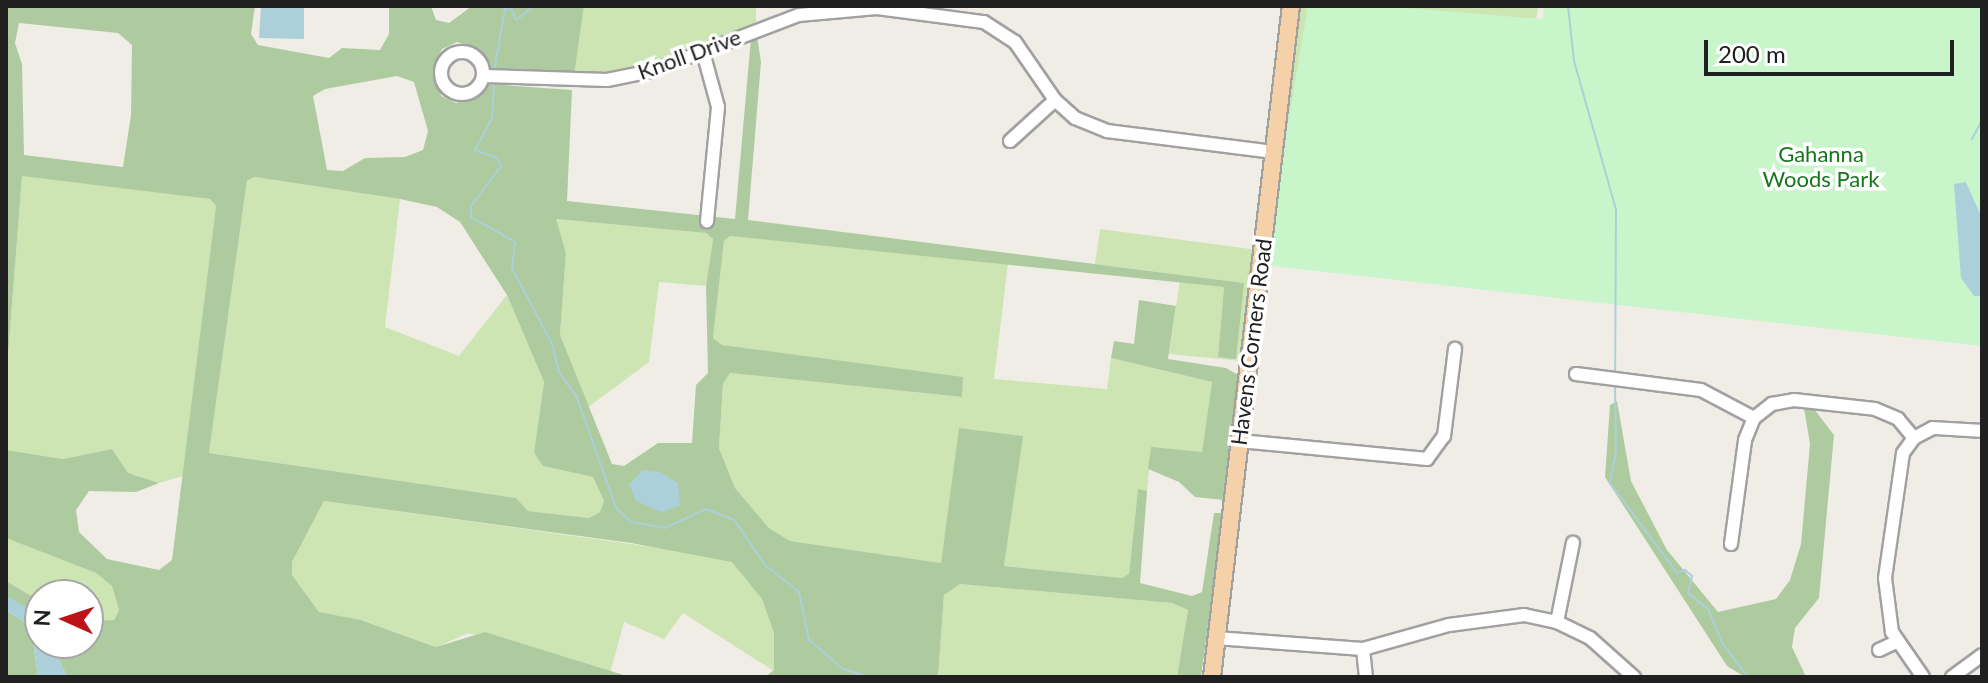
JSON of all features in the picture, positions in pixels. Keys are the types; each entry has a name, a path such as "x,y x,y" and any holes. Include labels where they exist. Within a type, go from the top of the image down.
{"main road":[{"name":"Havens Corners Road","path":"1212,677 1291,6"}],"street":[{"name":"Knoll Drive","path":"486,76 607,80 703,52 799,15 839,8 955,16 984,22 1015,42 1055,100 1075,118 1107,131 1274,152"},
{"path":"703,52 718,107 707,221"},
{"path":"1010,141 1055,100"},
{"path":"1240,441 1427,459 1444,436 1455,349"},
{"path":"1576,374 1701,390 1754,418"},
{"path":"1731,544 1745,440 1754,418 1772,404 1794,400 1875,409 1898,419 1914,438"},
{"path":"1923,677 1898,641 1885,578 1898,472 1903,453 1914,438 1933,428 1982,431"},
{"path":"1557,622 1573,543"},
{"path":"1216,638 1363,649 1499,615 1557,622 1590,638 1634,677"},
{"path":"1879,650 1898,641"},
{"path":"1363,649 1366,677"},
{"path":"1952,677 1978,657 1982,670"}],"green space":[{"path":"6,6 255,6 251,34 258,45 329,58 342,48 380,50 389,34 389,6 431,6 436,20 449,23 472,6 584,6 574,76 490,68 474,49 457,42 442,49 435,62 441,96 456,103 476,96 487,84 572,90 567,201 735,219 751,38 757,36 761,62 748,220 1244,283 1236,359 1218,357 1224,287 730,236 724,241 713,338 722,345 963,377 962,397 730,373 723,384 719,448 735,488 769,528 790,541 941,563 959,428 1023,436 1004,566 1122,578 1129,574 1138,489 1147,491 1140,583 1192,596 1202,592 1214,513 1223,513 1201,677 1177,677 1188,610 1172,603 960,584 944,595 938,677 765,677 774,670 774,633 762,599 732,562 631,543 324,501 292,562 292,575 319,612 361,620 436,647 485,632 630,677 67,677 59,659 104,659 104,620 114,620 119,610 112,586 96,573 6,538 6,450 63,459 112,449 128,473 159,483 136,492 89,491 76,510 79,532 107,559 159,570 172,560 216,206 210,199 22,176 6,381","holes":["19,23 118,33 132,45 131,115 123,167 24,155 22,64 15,43","397,76 414,82 428,131 423,150 405,157 365,158 343,171 327,170 313,96 325,89","255,177 437,207 460,222 507,295 544,382 534,453 543,466 593,477 604,501 600,512 589,518 528,511 516,498 209,453 247,181","556,219 706,233 713,239 706,286 708,373 696,385 692,443 658,443 624,466 612,464 560,335 566,253"]},
{"path":"584,6 756,6 756,22 656,65 574,76"},
{"path":"1301,6 1311,6 1273,262 1286,77"},
{"name":"Gahanna Woods Park","path":"1308,6 1382,6 1543,19 1544,6 1982,6 1982,346 1264,265"},
{"path":"1351,6 1538,6 1538,9 1535,27"},
{"path":"22,175 210,199 216,206 183,476 159,483 128,473 112,449 63,459 6,450 6,381"},
{"path":"255,177 400,199 385,327 459,356 507,295 544,382 534,453 543,466 593,477 604,501 600,512 589,518 528,511 516,498 209,453 247,182"},
{"path":"555,219 706,233 713,239 706,286 659,282 649,362 587,408 560,335 566,253"},
{"path":"1100,229 1258,250 1242,361 1169,354 1180,281 1224,287 1218,356 1244,283 1095,264"},
{"path":"730,236 1008,263 994,379 1107,389 1111,358 1212,382 1202,452 1151,448 1147,491 1138,490 1129,574 1122,578 1004,566 1022,437 960,428 941,563 790,541 769,528 735,488 719,448 723,384 730,373 961,397 963,378 722,345 713,338 724,240"},
{"path":"1139,300 1176,306 1168,359 1226,368 1240,376 1224,500 1195,497 1179,482 1148,469 1151,447 1202,452 1212,382 1111,358 1114,341 1134,344"},
{"path":"1617,401 1631,481 1667,550 1718,612 1776,599 1790,580 1801,544 1810,444 1804,408 1814,409 1834,435 1819,598 1795,628 1792,647 1806,677 1745,677 1727,666 1605,477 1610,405"},
{"path":"324,501 716,556 733,562 762,599 774,633 774,671 683,613 664,639 624,622 610,673 605,673 577,661 468,633 437,647 361,620 319,612 292,575 292,562"},
{"path":"6,538 96,573 103,579 24,579 24,592 6,581"},
{"path":"104,580 112,586 119,610 114,620 104,620"},
{"path":"6,581 24,592 24,607 6,596"},
{"path":"960,584 1172,603 1188,610 1177,677 938,677 944,595"},
{"path":"6,610 24,622 24,659 35,659 38,677 6,677"}],"water":[{"path":"261,6 304,6 304,39 259,38"},
{"path":"1966,182 1982,218 1982,296 1974,296 1961,278 1954,184"},
{"path":"643,470 660,472 678,483 680,506 661,512 636,501 629,484"},
{"path":"6,596 24,606 24,622 6,610"},
{"path":"35,659 59,659 67,677 38,677"}],"waterway":[{"path":"494,72 505,9 511,8 516,20 534,6"},
{"path":"1568,6 1574,61 1616,209 1615,375"},
{"path":"494,83 492,118 475,150 497,158 501,166 471,206 471,217 515,242 512,268 552,344 559,372 577,398 616,508 631,522 665,528 706,509 734,520 765,565 799,592 809,640 843,669 870,677"},
{"path":"1972,139 1982,120"},
{"path":"1615,385 1616,452 1610,483 1677,573 1685,570 1692,576 1688,593 1708,609 1723,644 1748,677"}]}
